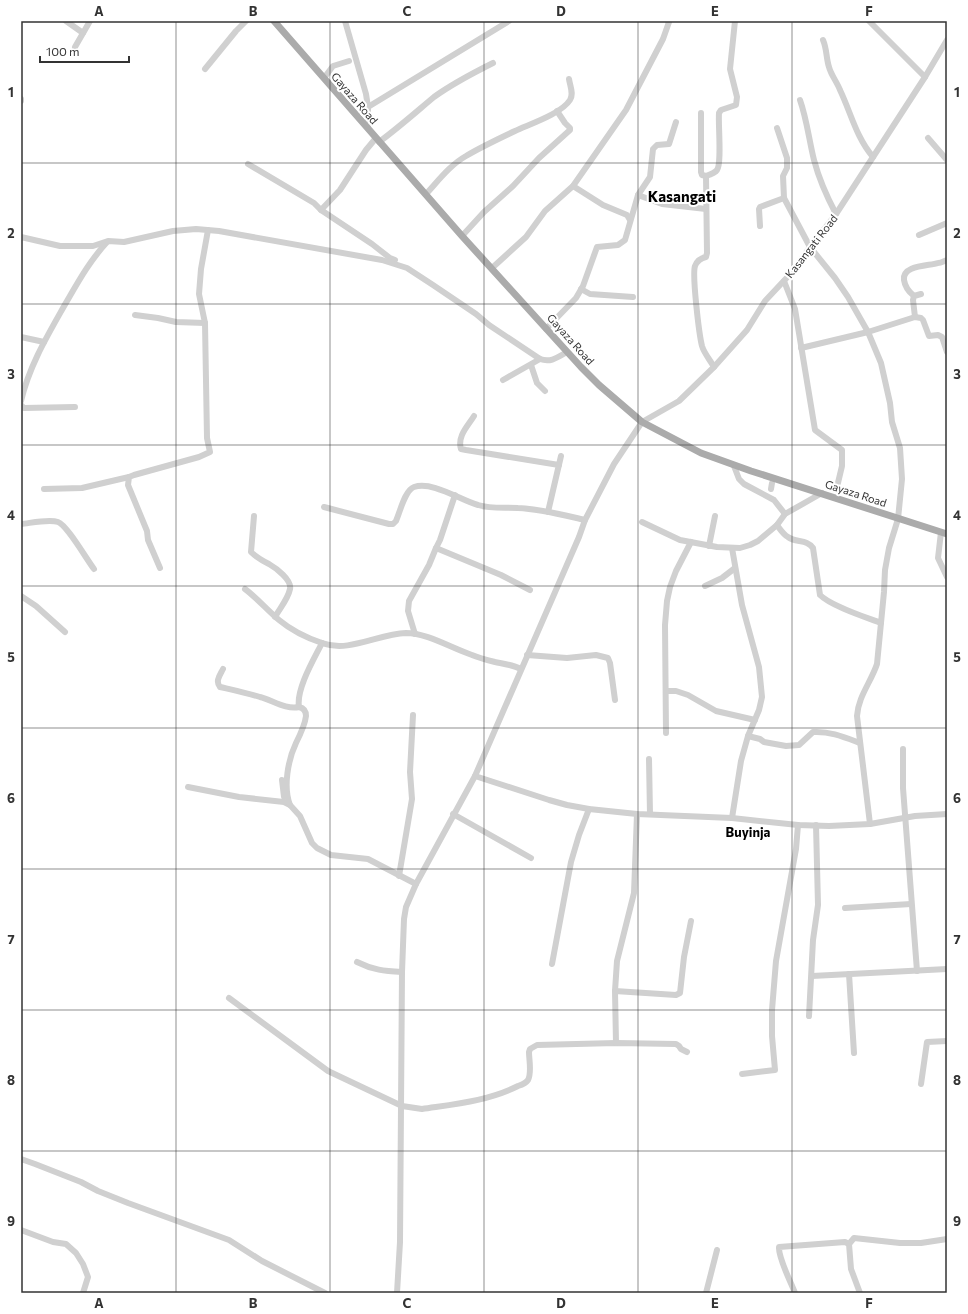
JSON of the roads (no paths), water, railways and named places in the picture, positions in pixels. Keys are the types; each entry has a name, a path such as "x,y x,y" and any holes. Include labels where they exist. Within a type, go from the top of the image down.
{"main road":[{"name":"Gayaza Road","path":"274,21 377,140 567,352 599,385 642,422 710,458 944,533"}],"street":[{"path":"66,21 83,33"},
{"path":"75,47 90,21"},
{"path":"205,69 246,21"},
{"path":"345,21 368,107 368,128"},
{"path":"368,107 509,21"},
{"path":"492,268 526,237 545,211 573,186 626,110 663,39 667,30 668,21"},
{"path":"706,176 715,172 718,167 720,138 719,113 721,110 736,105 737,102 730,69 735,21"},
{"path":"869,21 925,77"},
{"path":"823,40 826,48 830,72 840,89 861,142 873,157"},
{"name":"Kasangati Road","path":"642,422 679,401 714,367 747,330 765,301 794,270 836,214 925,77 947,40"},
{"path":"324,78 333,66 349,61"},
{"path":"321,210 340,190 366,150 377,140 399,127 435,97 470,75 493,63"},
{"path":"426,194 453,165 464,157 564,108 572,98 569,79"},
{"path":"800,100 805,113 814,160 821,183 836,214"},
{"path":"462,236 484,212 513,186 539,158 570,130 556,111"},
{"path":"701,113 701,172 702,175 706,176"},
{"path":"546,329 576,298 597,247 618,245 625,240 638,195 650,176 653,149 657,145 669,144 676,122"},
{"path":"777,128 787,158 787,168 783,176 784,198 810,247 835,278 868,332 881,363 890,403 892,422 900,448 902,478 898,519 884,570 884,592 877,664 873,675 860,699 857,709 870,824"},
{"path":"928,138 946,158"},
{"path":"248,164 314,203 321,210 372,244 390,258 399,262 459,302 489,325 540,359 548,361 553,360 567,352"},
{"path":"706,176 707,253 706,257 701,258 695,266 695,285 702,345 714,367"},
{"path":"573,186 603,205 627,215 630,220"},
{"path":"638,195 662,204 706,209"},
{"path":"760,226 760,207 784,198"},
{"path":"919,235 947,223"},
{"path":"21,237 52,245 93,246 108,241 124,242 172,231 208,230 382,260 406,268"},
{"path":"44,489 82,488 129,477 210,452 207,438 205,323 199,294 201,269 208,230"},
{"path":"21,401 23,391 35,359 44,342 84,271 108,241"},
{"path":"915,317 914,296 909,292 905,283 904,277 906,272 912,268 923,265 937,264 947,260"},
{"path":"784,281 796,309 815,430 842,450 842,466 837,487"},
{"path":"581,289 590,294 633,297"},
{"path":"914,296 921,294"},
{"path":"135,315 176,322 205,323"},
{"path":"801,348 868,332 915,317 923,320 929,336 938,334 942,338 947,352"},
{"path":"21,337 44,342"},
{"path":"503,380 540,359"},
{"path":"531,365 537,383 545,391"},
{"path":"21,405 24,408 74,407"},
{"path":"474,416 462,434 460,444 461,449 559,465"},
{"path":"397,1293 400,1242 402,972 404,919 406,907 416,884 475,776 585,520 614,464 642,422"},
{"path":"548,512 561,456"},
{"path":"734,466 739,479 744,484 774,500 785,514"},
{"path":"129,477 128,485 148,531 148,540 160,568"},
{"path":"324,507 394,524 409,490 415,487 427,486 455,495 479,506 492,508 519,508 548,512 585,520"},
{"path":"642,522 680,540 709,546 740,548 754,543 777,525 785,514 822,493"},
{"path":"415,634 408,611 409,601 429,565 440,540 455,495"},
{"path":"254,516 251,552 278,569 288,580 290,585 286,599 275,617"},
{"path":"709,546 715,516"},
{"path":"21,524 52,521 59,522 68,532 94,569"},
{"path":"777,525 787,537 806,542 813,548 820,594 824,598 881,623"},
{"path":"944,533 938,558 947,577"},
{"path":"666,733 667,602 670,587 676,571 691,542"},
{"path":"436,548 501,575 530,590"},
{"path":"732,548 742,605 759,667 762,698 759,710 748,736 741,761 732,818"},
{"path":"706,586 711,582 722,578 735,568"},
{"path":"245,589 287,626 322,643 330,645 347,645 402,633 415,634 494,662 514,665 522,669"},
{"path":"21,596 36,606 65,632"},
{"path":"299,707 298,700 305,678 322,643"},
{"path":"527,655 567,658 596,655 608,658 615,700"},
{"path":"223,669 218,681 220,687 259,696 286,706 295,708 299,707 305,711 306,715 291,759 287,781 287,803"},
{"path":"666,690 676,691 688,695 716,711 755,720"},
{"path":"399,876 412,799 410,772 413,715"},
{"path":"748,736 760,738 764,742 786,746 798,745 813,732 823,731 860,743"},
{"path":"903,749 903,788 917,971"},
{"path":"649,759 650,814"},
{"path":"475,776 549,800 589,809 637,814 732,818 798,825 870,824 905,818 947,814"},
{"path":"282,780 287,803 300,816 312,843 317,848 331,855 368,859 416,884"},
{"path":"188,787 239,797 287,803"},
{"path":"552,964 571,862 589,809"},
{"path":"453,814 531,858"},
{"path":"616,1043 615,991 618,956 634,897 637,814"},
{"path":"742,1074 775,1070 772,1036 772,1010 776,968 786,898 796,849 798,825"},
{"path":"809,1016 813,940 818,905 816,825"},
{"path":"845,908 911,904"},
{"path":"615,991 676,995 680,993 684,957 691,921"},
{"path":"357,962 368,968 381,971 402,972"},
{"path":"812,976 947,969"},
{"path":"849,974 854,1053"},
{"path":"228,998 328,1072 402,1106 422,1109 488,1098 507,1092 527,1081 530,1074 529,1052 530,1049 537,1045 616,1043 676,1044 687,1052"},
{"path":"921,1084 927,1042 947,1041"},
{"path":"21,1159 81,1182 98,1191 128,1203 229,1240 262,1261 325,1293"},
{"path":"21,1230 53,1242 66,1244 76,1253 88,1277 83,1293"},
{"path":"848,1244 854,1238 900,1243 920,1243 947,1239"},
{"path":"795,1293 778,1247 842,1242 848,1244"},
{"path":"848,1244 850,1265 860,1293"},
{"path":"706,1293 717,1250"}],"district":[{"name":"Kasangati","path":"682,196"},
{"name":"Buyinja","path":"748,832"}]}
